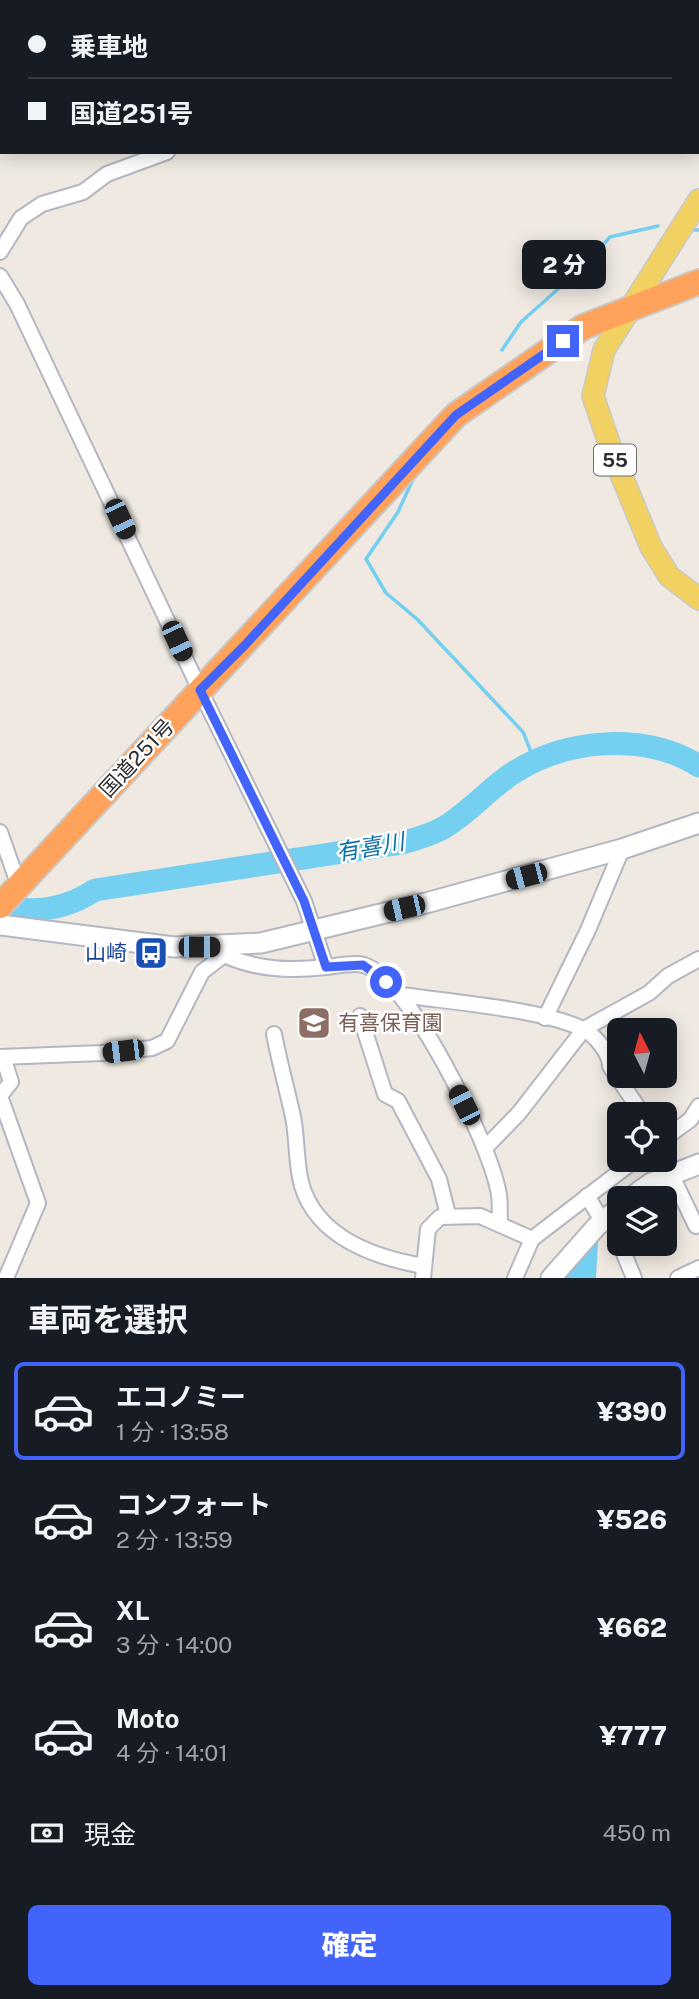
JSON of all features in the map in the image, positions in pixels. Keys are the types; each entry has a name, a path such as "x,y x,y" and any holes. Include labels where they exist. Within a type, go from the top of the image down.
{"highway":[{"name":"国道251号","path":"0,906 456,415 583,327 699,282"}],"main road":[{"name":"55","path":"699,200 604,350 593,396 612,455 651,547 669,576 699,599"}],"street":[{"path":"0,252 22,218 41,204 83,192 107,174 161,154"},
{"path":"0,276 86,446 200,690 304,901 326,967"},
{"path":"0,925 224,951 426,903 622,849 699,823"},
{"path":"0,832 19,886"},
{"path":"545,1018 588,930 622,849"},
{"path":"224,951 260,967 297,971 363,965 402,995 419,1019 485,1147 498,1190 500,1222"},
{"path":"6,1278 38,1203 0,1096 11,1082 2,1057 102,1053 152,1048 167,1041 202,972 224,951"},
{"path":"485,1147 519,1113 584,1029 649,993 668,976 699,959"},
{"path":"402,995 545,1018 584,1029 600,1044 610,1060 610,1066 634,1102"},
{"path":"360,1016 386,1094 398,1101 439,1180 448,1215"},
{"path":"274,1034 284,1089 292,1111 302,1185 313,1212 334,1232 362,1249 424,1272 428,1229 440,1217 480,1216 500,1222 532,1239"},
{"path":"677,1133 694,1125 699,1105"},
{"path":"650,1186 671,1174 699,1164"},
{"path":"515,1278 532,1239 619,1172"},
{"path":"671,1174 698,1228"},
{"path":"587,1196 607,1213"},
{"path":"551,1278 607,1218"},
{"path":"625,1256 634,1278"},
{"path":"678,1278 699,1268"}],"water":[{"path":"598,1241 596,1278 562,1278"}],"waterway":[{"path":"502,350 521,322 585,265 610,237 658,226"},
{"path":"694,230 699,230"},
{"path":"414,477 398,512 366,559 386,593 417,619 523,732 535,762"},
{"name":"有喜川","path":"17,909 58,907 95,890 402,843 443,828 510,775 531,763 554,753 579,747 629,744 677,755 699,766"}],"place":[{"name":"山崎","path":"151,953"},
{"name":"有喜保育園","path":"314,1023"}],"route":[{"path":"386,982 363,965 326,967 304,901 200,690 245,645 456,415 563,341"}]}
